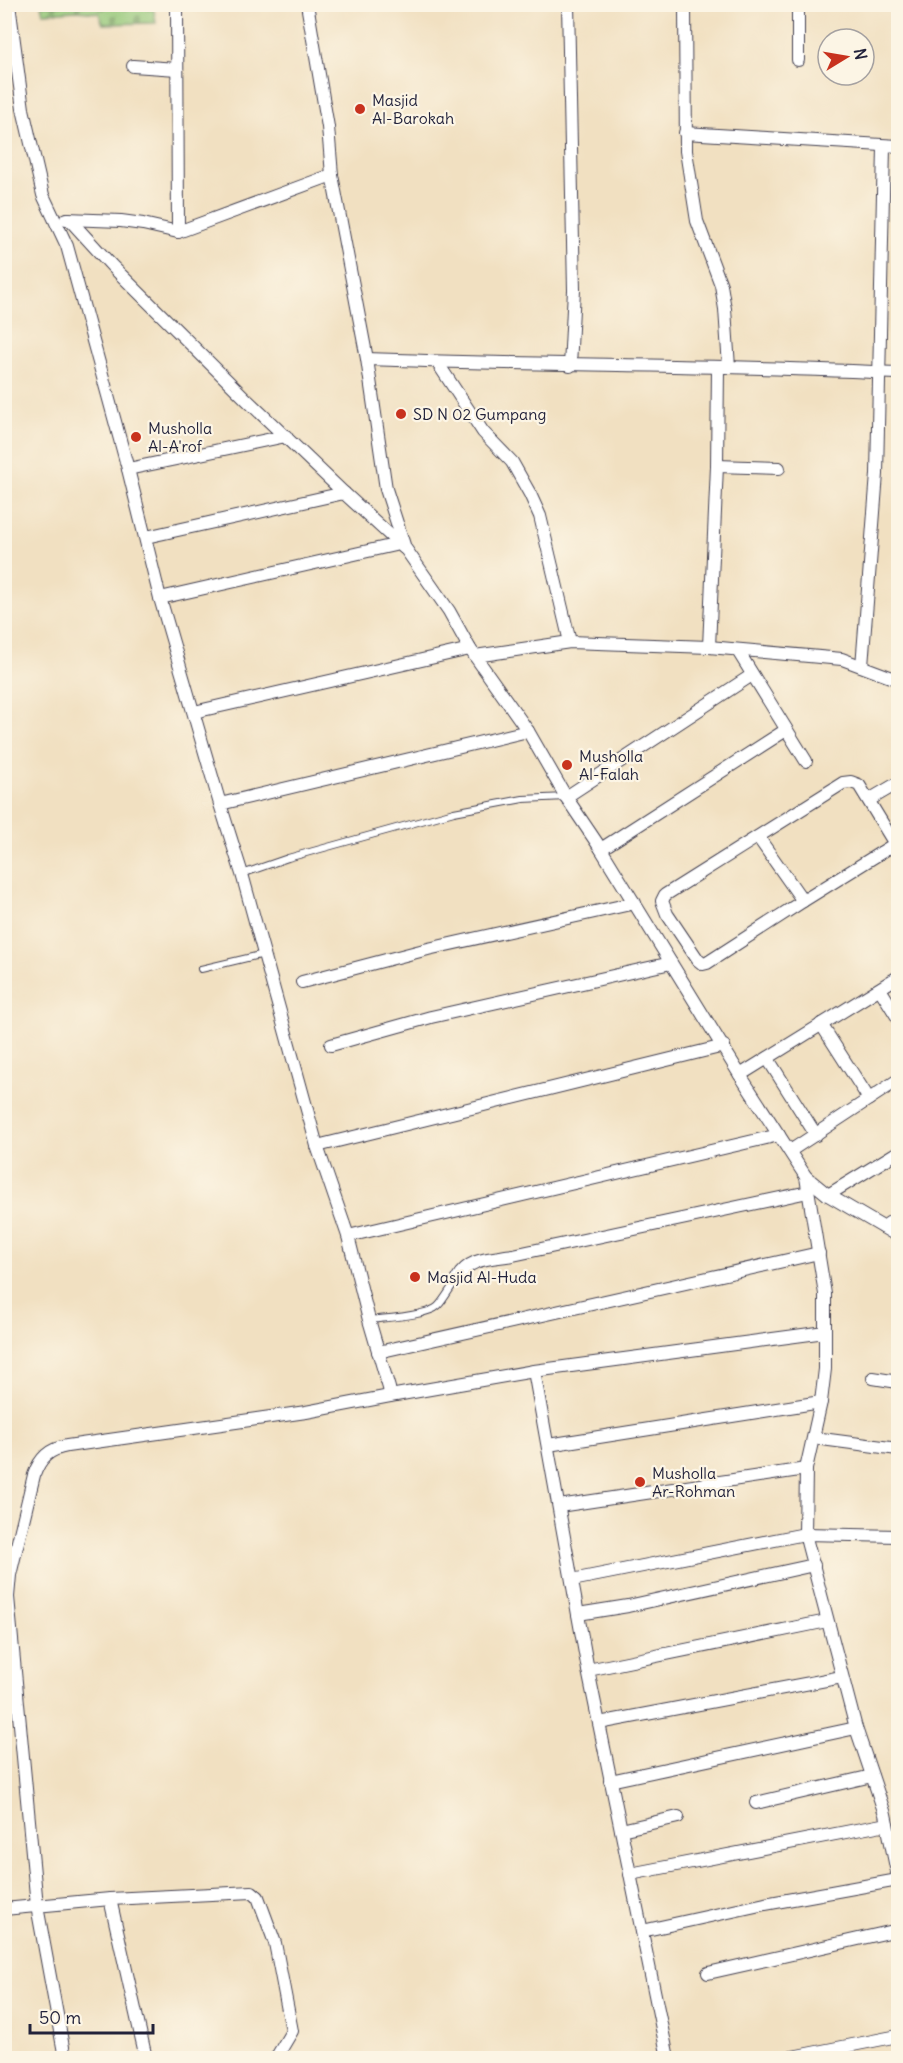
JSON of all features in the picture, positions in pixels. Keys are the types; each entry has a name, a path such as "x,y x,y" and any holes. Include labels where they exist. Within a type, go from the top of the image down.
{"street":[{"path":"9,4 22,109 37,175 52,218 67,246 128,469 160,597 242,874 318,1146 348,1236 390,1396"},
{"path":"177,4 178,232"},
{"path":"568,4 574,290 570,366"},
{"path":"685,4 685,133 697,221 715,268 724,301 723,367 709,647"},
{"path":"798,4 798,60"},
{"path":"304,6 328,127 332,176 367,359 386,489 402,546"},
{"path":"133,66 177,69"},
{"path":"685,133 884,147 898,146"},
{"path":"862,666 877,474 884,147"},
{"path":"52,218 122,221 178,232 332,176"},
{"path":"69,219 112,266 344,493 402,546 449,611 473,653 528,731 566,797 601,849 740,1075 806,1177 828,1195 898,1236"},
{"path":"367,359 898,373"},
{"path":"437,362 483,432 512,462 530,494 540,516 570,642"},
{"path":"128,469 286,436"},
{"path":"717,466 779,468"},
{"path":"146,537 344,493"},
{"path":"160,597 402,546"},
{"path":"194,712 473,653 570,642 709,647 842,659 898,680"},
{"path":"738,651 806,761"},
{"path":"566,797 752,675"},
{"path":"601,849 786,730"},
{"path":"220,804 528,731"},
{"path":"851,782 859,785 869,800 898,845 803,901 707,963 703,964 699,960 667,914 662,901 665,895 843,783 851,782"},
{"path":"869,800 898,783"},
{"path":"758,837 803,901"},
{"path":"302,982 428,949 635,903"},
{"path":"663,948 682,936"},
{"path":"331,1045 431,1017 671,963"},
{"path":"740,1075 898,977"},
{"path":"880,989 898,1018"},
{"path":"821,1024 869,1099"},
{"path":"318,1146 724,1046"},
{"path":"768,1059 816,1135"},
{"path":"790,1151 898,1080"},
{"path":"348,1236 779,1135"},
{"path":"828,1195 898,1152"},
{"path":"642,1931 765,1904 898,1879 886,1819 856,1728 805,1534 806,1469 821,1402 825,1369 825,1294 806,1177"},
{"path":"457,1279 462,1269 473,1262 808,1192"},
{"path":"883,1227 898,1217"},
{"path":"378,1352 819,1253"},
{"path":"64,2058 37,1906 8,1597 10,1575 39,1463 56,1448 306,1412 534,1371 825,1332"},
{"path":"534,1371 588,1670 668,2058"},
{"path":"873,1378 898,1382"},
{"path":"548,1445 821,1402"},
{"path":"814,1438 898,1449"},
{"path":"559,1506 806,1469"},
{"path":"572,1580 805,1534 898,1536"},
{"path":"578,1614 628,1606 814,1565"},
{"path":"588,1670 827,1621"},
{"path":"599,1723 842,1677"},
{"path":"610,1781 856,1728"},
{"path":"756,1803 872,1776"},
{"path":"630,1874 886,1819 898,1813"},
{"path":"621,1830 678,1817"},
{"path":"4,1909 110,1899 246,1891 258,1897 275,1943 292,2031 276,2058"},
{"path":"110,1899 146,2058"},
{"path":"708,1973 898,1930"},
{"path":"787,2058 898,2036"}],"lane":[{"path":"242,874 288,858 454,812 523,799 566,797"},
{"path":"201,969 264,954"},
{"path":"369,1320 415,1314 433,1309 438,1306 457,1279"}],"green space":[{"path":"41,5 153,5 156,23 103,24 99,13 77,11 43,13"}],"waterway":[{"path":"4,1285 7,1289 4,1293"}],"place":[{"name":"Masjid Al-Barokah","path":"360,109"},
{"name":"SD N 02 Gumpang","path":"401,414"},
{"name":"Musholla Al-A'rof","path":"136,437"},
{"name":"Musholla Al-Falah","path":"567,765"},
{"name":"Masjid Al-Huda","path":"415,1277"},
{"name":"Musholla Ar-Rohman","path":"640,1482"}]}
